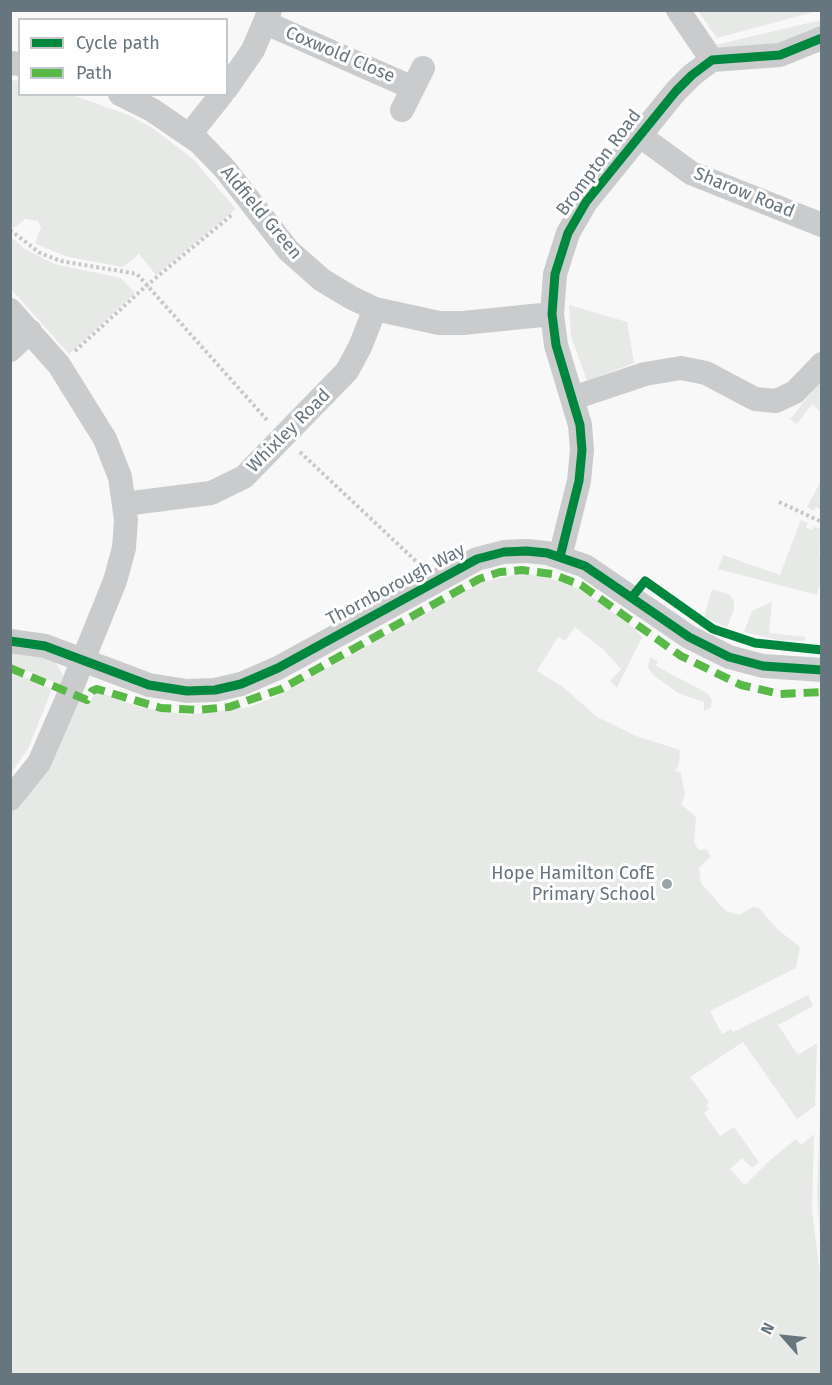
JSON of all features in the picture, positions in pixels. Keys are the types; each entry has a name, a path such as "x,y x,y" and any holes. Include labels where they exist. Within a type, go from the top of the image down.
{"street":[{"path":"678,10 712,60 780,55 822,38"},
{"path":"228,86 253,50 268,17"},
{"name":"Coxwold Close","path":"268,17 418,78 402,110"},
{"name":"Brompton Road","path":"560,557 582,464 580,425 556,345 552,314 555,274 568,233 586,202 680,86 712,60"},
{"name":"Aldfield Green","path":"124,96 152,110 190,134 225,169 283,244 309,270 340,292 375,309 418,319 463,323 552,314"},
{"path":"190,134 220,96"},
{"name":"Sharow Road","path":"639,135 686,171 822,225"},
{"name":"Whixley Road","path":"124,504 220,490 244,477 347,370 360,347 375,309"},
{"path":"10,310 59,365 110,449 120,477 126,531 119,566 39,763 10,799"},
{"path":"10,350 30,331"},
{"path":"573,398 653,372 681,368 706,373 755,399 776,401 795,392 822,364"},
{"name":"Thornborough Way","path":"10,641 45,646 160,688 201,692 229,687 278,668 477,559 504,552 526,551 560,557 595,572 689,637 729,657 763,666 822,670"}],"path":[{"path":"59,365 147,286 250,200"},
{"path":"10,230 46,256 91,267 136,274 284,437 427,572 433,583"},
{"path":"779,502 822,522"}],"shaded area":[{"path":"698,10 821,10 717,38 698,11"},
{"path":"821,20 821,26 791,42 725,48 715,45"},
{"path":"10,80 18,81 18,96 75,96 126,114 151,127 193,159 236,209 156,275 139,254 123,267 68,257 35,243 41,228 38,221 25,219 14,228 11,224"},
{"path":"11,237 25,249 54,264 121,278 135,293 69,354 11,289"},
{"path":"569,305 627,322 634,363 587,381 571,336"},
{"path":"821,381 821,412 812,404 797,424 790,419"},
{"path":"821,481 821,510 816,507 814,511 807,507"},
{"path":"801,520 808,523 806,527 812,530 814,526 821,530 819,557 821,558 821,579 817,595 718,569 723,555 780,575"},
{"path":"518,574 543,576 571,585 601,603 642,637 617,688 610,681 621,669 604,650 575,627 565,641 558,637 537,671 563,687 597,717 636,736 680,750 679,765 675,770 681,773 685,795 681,804 696,817 694,843 699,850 706,849 711,856 699,868 701,883 726,911 739,915 753,907 759,908 777,929 800,947 796,968 710,1011 722,1034 731,1029 733,1032 808,995 813,1006 778,1025 798,1055 817,1043 815,1106 797,1119 743,1042 690,1077 709,1102 706,1105 709,1109 704,1113 720,1136 734,1127 759,1162 752,1168 742,1158 730,1169 745,1185 796,1139 801,1145 814,1134 812,1210 821,1283 821,1374 11,1374 10,815 76,699 89,705 94,694 99,692 139,707 188,715 249,707 277,696 482,582"},
{"path":"712,589 730,595 734,601 734,610 727,627 704,617"},
{"path":"772,602 769,633 805,637 805,641 778,640 744,632 752,611"},
{"path":"10,652 33,653 56,663 63,675 61,685 11,664"},
{"path":"650,657 658,661 656,666 707,693 712,700 711,708 704,711 704,702 678,693 653,675 648,667"},
{"path":"11,671 50,688 51,692 28,749 11,773"},
{"path":"821,1084 822,1252 817,1195"}],"marked path":[{"path":"10,668 87,700 92,691 97,689 161,708 197,710 229,707 281,689 479,579 500,572 522,570 552,574 581,585 681,656 741,685 780,694 822,692"}],"cycle path":[{"path":"560,557 579,481 582,450 580,425 556,345 552,314 555,274 568,233 586,202 676,91 692,75 712,60 780,55 822,38"},
{"path":"10,641 45,646 149,685 187,691 215,690 241,684 278,668 477,559 504,552 526,551 547,553 585,566 689,637 729,657 763,666 822,670"},
{"path":"632,597 645,581 713,629 755,643 822,650"}],"place":[{"name":"Hope Hamilton CofE Primary School","path":"667,884"}]}
